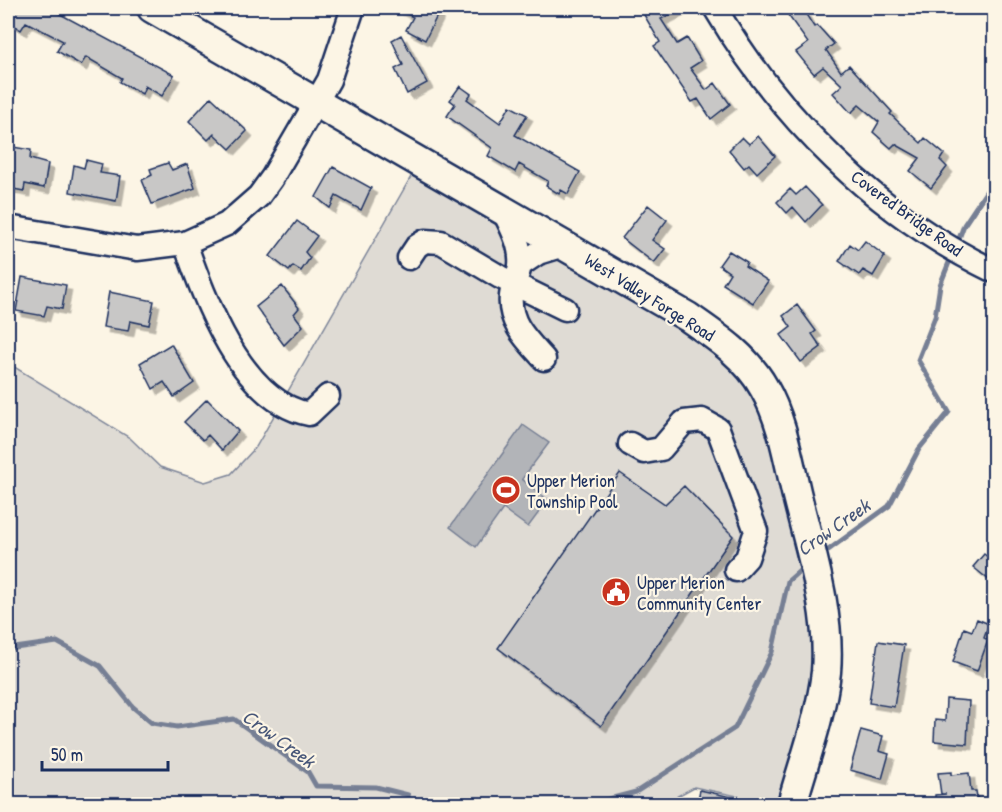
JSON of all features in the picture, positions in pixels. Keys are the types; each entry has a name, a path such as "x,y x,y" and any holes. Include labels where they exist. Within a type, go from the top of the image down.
{"main road":[{"name":"West Valley Forge Road","path":"152,8 502,208 710,331 755,373 776,414 816,577 827,636 826,675 792,804"}],"street":[{"path":"8,227 129,248 160,248 185,243 226,224 259,196 317,101 333,70 353,8"},
{"name":"Covered Bridge Road","path":"715,8 764,81 821,146 878,197 960,253 994,271"},
{"path":"502,208 518,245 517,275 511,308 518,331 544,358"},
{"path":"409,258 417,246 425,241 441,242 517,275 565,309"},
{"path":"185,243 201,292 217,325 242,362 270,393 288,409 309,414 328,396"},
{"path":"517,275 538,253 564,245"},
{"path":"630,444 644,452 661,449 684,422 702,420 718,429 756,531 747,558 736,570"}],"shaded area":[{"path":"420,161 755,373 825,620 792,804 776,804 694,787 663,804 8,804 8,363 130,438 160,467 205,482 231,474 256,447"},
{"name":"Upper Merion Township Pool","path":"523,425 549,443 522,479 548,500 528,527 503,509 476,547 450,527"}],"building":[{"path":"8,8 49,8 174,75 162,96 145,86 142,94 120,82 122,78 86,57 81,65 57,51 63,41 26,22 21,30 8,21"},
{"path":"395,8 441,8 425,40 406,30 413,17"},
{"path":"640,8 683,8 661,19 677,44 687,38 701,61 690,68 706,90 715,83 730,104 711,119 698,99 692,102 654,46 660,42"},
{"path":"783,8 802,8 814,27 817,25 834,44 826,50 841,72 849,65 892,112 890,114 921,143 925,138 944,154 940,160 947,167 931,188 910,171 920,158 895,144 891,148 873,132 879,122 859,105 851,113 833,93 842,85 823,67 814,74 796,52 808,43"},
{"path":"401,35 427,83 407,94 395,69 403,65 392,40"},
{"path":"460,86 471,94 467,99 500,123 510,106 527,115 515,135 580,172 568,194 561,190 559,194 546,186 548,181 519,164 515,172 488,156 492,148 447,116 455,104 450,100"},
{"path":"211,97 247,131 230,149 214,134 208,140 189,121"},
{"path":"758,136 775,156 757,173 749,164 744,168 729,150 742,137 749,144"},
{"path":"13,147 31,150 30,159 48,164 44,188 25,184 24,191 8,188 8,158 11,159"},
{"path":"86,160 102,164 100,173 120,176 116,201 70,192 74,165 84,168"},
{"path":"168,163 172,170 187,164 195,188 152,204 142,180 152,175 150,169"},
{"path":"333,167 371,188 361,210 336,196 330,208 316,197"},
{"path":"805,187 822,205 806,222 793,207 787,213 777,202 790,189 796,195"},
{"path":"648,205 667,220 652,240 665,249 654,263 622,238"},
{"path":"297,221 317,236 305,252 310,258 301,271 293,266 289,271 270,256"},
{"path":"865,241 885,256 873,276 863,270 859,275 839,261 850,244 858,250"},
{"path":"729,251 747,262 745,266 768,281 753,303 723,284 730,273 719,265"},
{"path":"22,277 66,285 62,309 47,306 44,316 16,311"},
{"path":"282,286 299,308 294,314 303,326 284,345 256,307"},
{"path":"109,292 154,301 149,325 130,321 128,331 103,327"},
{"path":"797,305 816,331 812,334 821,347 801,362 781,335 791,327 783,316"},
{"path":"171,344 194,383 174,397 164,382 153,389 140,363"},
{"path":"207,399 238,431 222,450 208,435 203,440 184,422"},
{"name":"Upper Merion Community Center","path":"620,473 665,504 684,486 733,536 601,726 498,648"},
{"path":"984,554 994,562 994,584 973,567"},
{"path":"977,619 989,624 984,638 988,640 977,671 953,662 964,628 972,631"},
{"path":"878,641 904,645 894,707 869,703"},
{"path":"946,699 969,701 967,744 934,741 935,720 945,721"},
{"path":"861,730 883,736 879,751 889,754 882,779 850,770"},
{"path":"951,772 951,775 969,773 971,791 976,791 978,804 935,804 935,795 946,794 941,794 938,773"},
{"path":"700,790 740,799 739,804 697,804"}],"waterway":[{"name":"Crow Creek","path":"957,244 964,225 994,180"},
{"name":"Crow Creek","path":"820,556 889,506 919,449 949,412 918,360 935,317 940,285 952,255"},
{"name":"Crow Creek","path":"590,804 636,792 735,728 772,652 788,581 805,566"},
{"name":"Crow Creek","path":"8,649 57,642 100,666 133,707 152,723 177,727 234,719 308,772 316,786 376,787 408,795 410,804"}],"place":[{"name":"Upper Merion Township Pool","path":"506,490"},
{"name":"Upper Merion Community Center","path":"616,592"}]}
